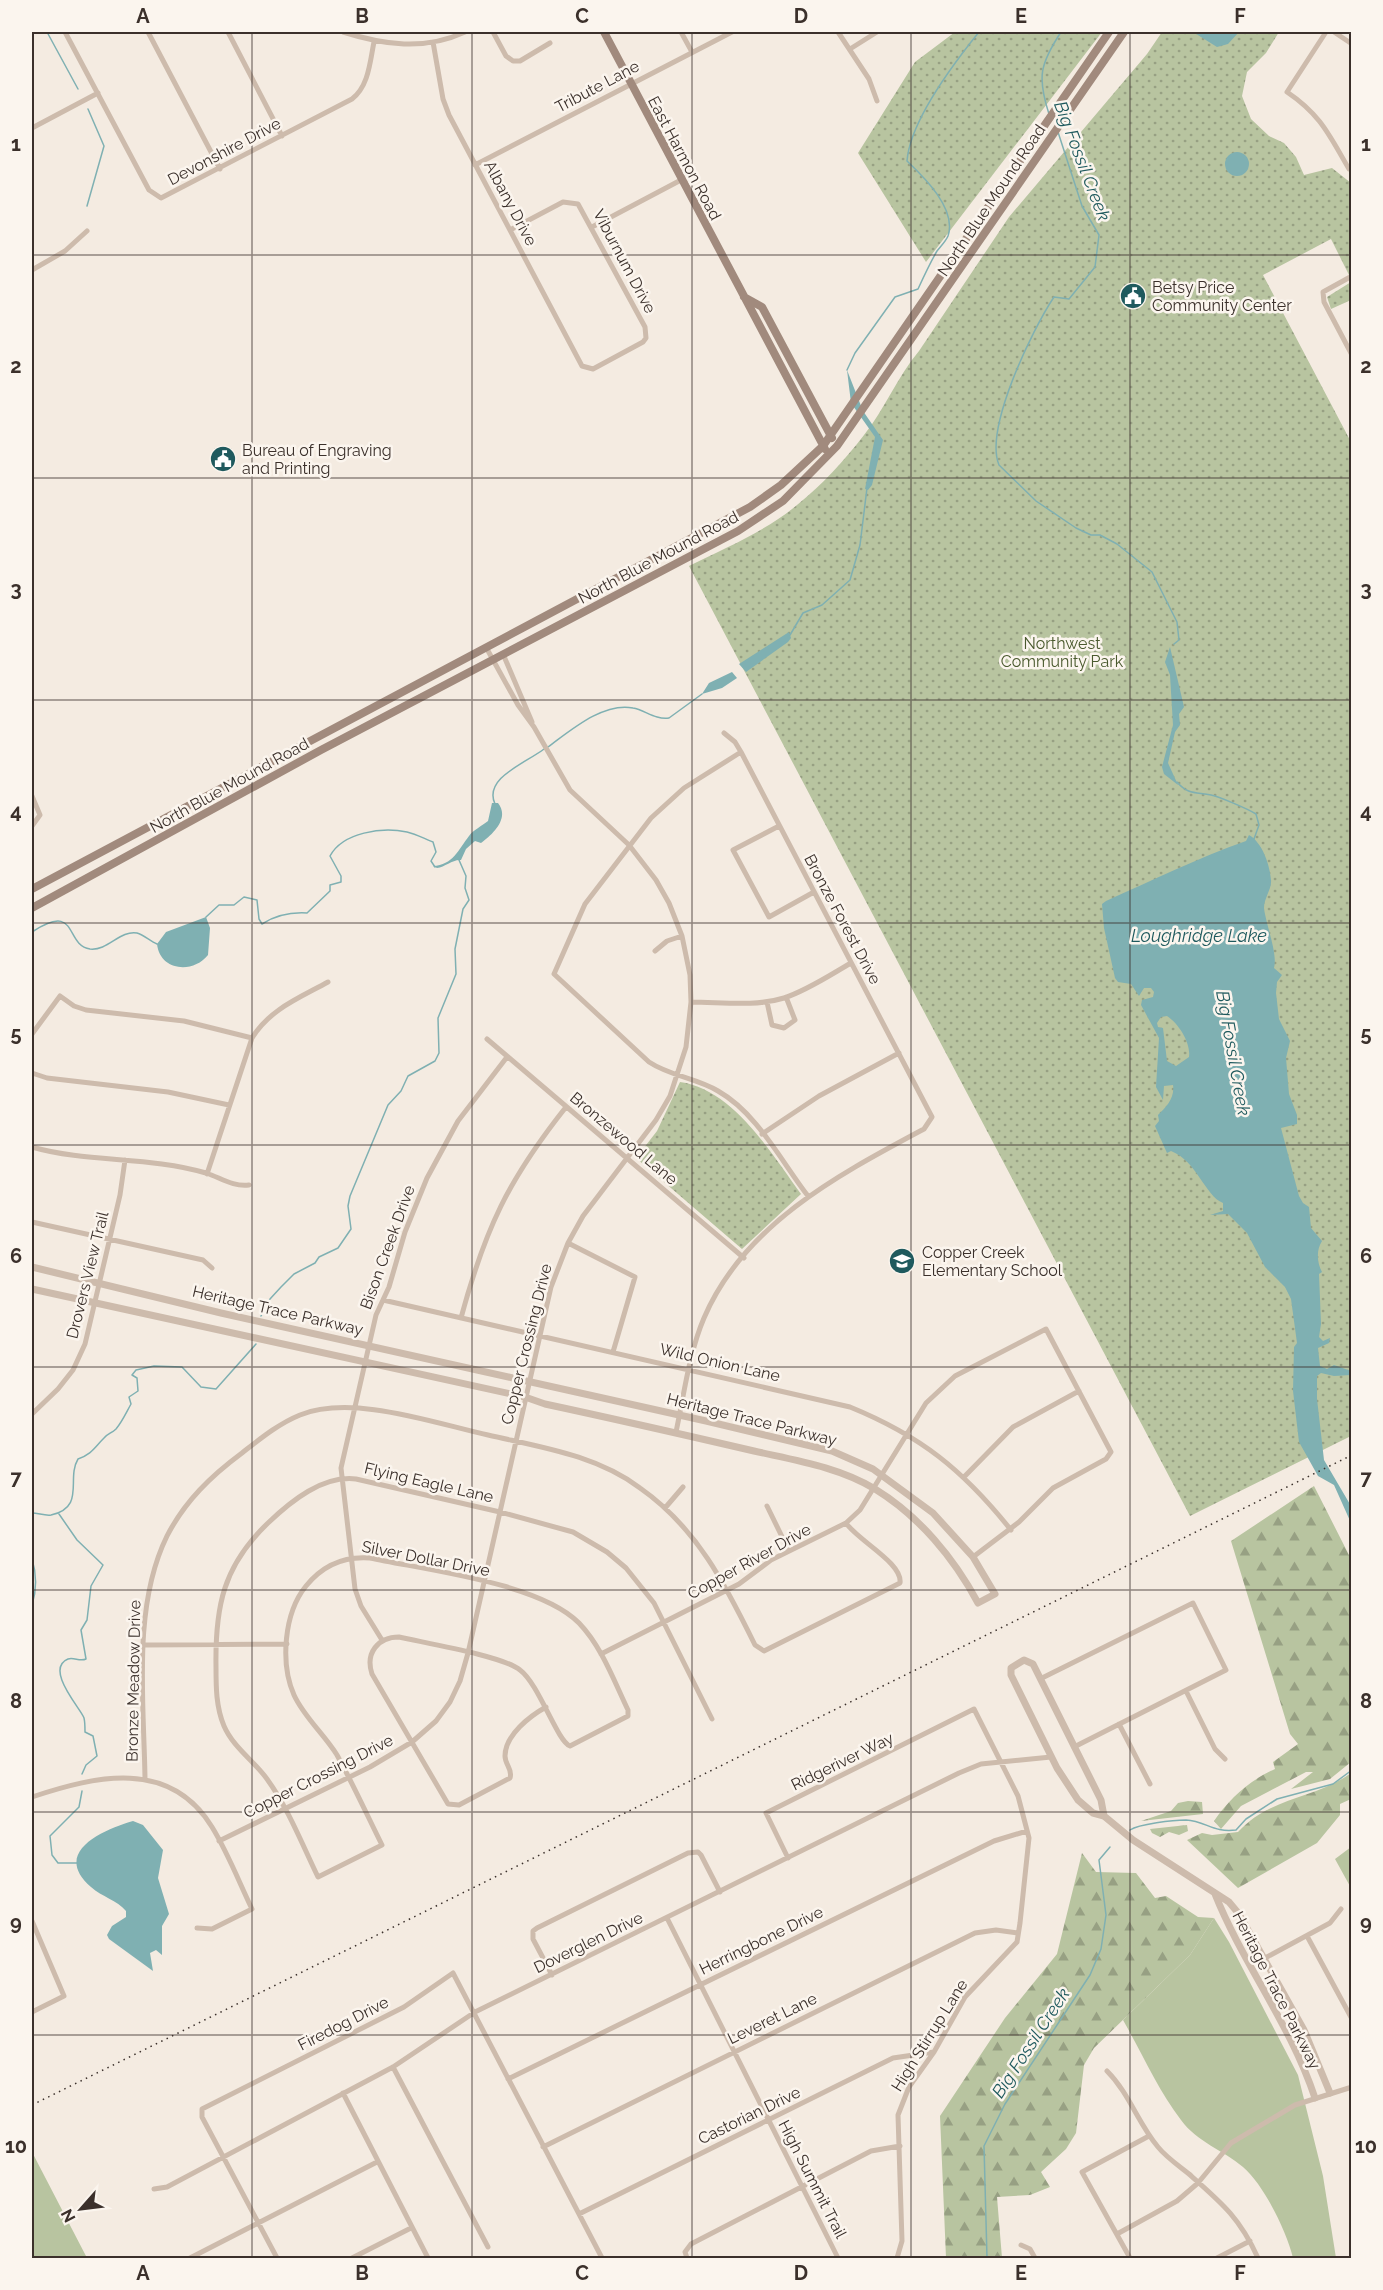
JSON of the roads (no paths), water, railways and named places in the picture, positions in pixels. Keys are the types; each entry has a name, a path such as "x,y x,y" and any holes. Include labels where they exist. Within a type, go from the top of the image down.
{"main road":[{"name":"East Harmon Road","path":"604,32 828,457"},
{"name":"North Blue Mound Road","path":"32,889 487,649 750,507 781,485 824,446 1109,32"},
{"name":"North Blue Mound Road","path":"32,908 493,659 747,525 783,501 828,457 854,423 1124,32"},
{"name":"East Harmon Road","path":"743,297 762,307 837,446"}],"street":[{"name":"Devonshire Drive","path":"65,32 149,190 156,197 165,198 356,96 365,81 374,42"},
{"path":"148,32 220,169"},
{"path":"228,32 282,136"},
{"path":"343,32 374,42 405,45 433,42 465,32"},
{"path":"494,32 506,56 513,62 530,56 550,43"},
{"path":"681,32 692,52"},
{"name":"Tribute Lane","path":"475,165 732,32"},
{"path":"838,32 872,86 877,101"},
{"path":"850,49 877,32"},
{"path":"1326,32 1287,92 1304,104 1323,123 1349,169 1352,168"},
{"path":"1334,32 1352,44"},
{"name":"Albany Drive","path":"433,42 446,107 585,368"},
{"path":"32,128 98,93"},
{"path":"592,227 681,180"},
{"name":"Viburnum Drive","path":"510,230 568,201 578,204 592,227 645,327 646,338 640,345 593,369 585,368"},
{"path":"32,270 64,251 87,231"},
{"path":"1352,276 1323,292 1324,302 1352,355"},
{"name":"Copper Crossing Drive","path":"487,649 518,705 534,726"},
{"name":"Copper Crossing Drive","path":"219,1841 391,1756 412,1742 436,1721 450,1702 460,1681 468,1653 551,1287 568,1243 592,1203 656,1120 678,1074 686,1047 691,1002 690,975 682,936 669,903 657,880 628,845 576,797 556,768 534,726 525,700 503,654"},
{"name":"Bronze Forest Drive","path":"724,733 735,742 741,752 930,1112 931,1122 924,1129 841,1173 808,1196"},
{"path":"676,1432 699,1330 723,1282 769,1230 808,1196 747,1114 725,1095 698,1081 649,1062 554,974 585,904 628,845 671,798 707,772 741,752"},
{"path":"32,796 40,815 32,826"},
{"path":"779,826 733,850 769,917 814,892"},
{"path":"655,951 667,940 682,936"},
{"path":"691,1002 767,1002 786,998 851,963"},
{"path":"207,1174 252,1038 261,1023 275,1010 328,982"},
{"path":"32,1034 60,996 74,1006 86,1010 184,1021 252,1038"},
{"path":"767,1002 772,1025 784,1028 795,1020 786,998"},
{"name":"Bronzewood Lane","path":"487,1039 744,1257"},
{"path":"762,1134 819,1096 898,1053"},
{"name":"Bison Creek Drive","path":"382,1640 361,1606 350,1558 341,1479 355,1407 376,1315 390,1287 409,1222 431,1168 458,1121 507,1057"},
{"path":"32,1073 47,1078 201,1097 229,1105"},
{"path":"461,1318 478,1257 503,1199 528,1156 566,1107"},
{"path":"32,1148 167,1164 207,1174 238,1187 249,1185"},
{"name":"Drovers View Trail","path":"32,1414 58,1389 72,1370 85,1344 110,1239 125,1160"},
{"path":"32,1222 203,1260 212,1268"},
{"path":"568,1243 635,1277 613,1352"},
{"name":"Heritage Trace Parkway","path":"32,1267 221,1313 809,1444 849,1458 882,1475 941,1520 973,1557 994,1594 978,1602 955,1564 927,1532 874,1488 813,1465 545,1404 525,1397 32,1289"},
{"name":"Wild Onion Lane","path":"383,1300 831,1401 908,1433 964,1477 1011,1530"},
{"name":"Copper River Drive","path":"601,1654 728,1590 750,1578 771,1560 846,1523 860,1510 926,1403 955,1376 1046,1329 1079,1391"},
{"path":"964,1477 1013,1427 1079,1391 1111,1452 1106,1459 1053,1488 1011,1530 973,1557"},
{"name":"Bronze Meadow Drive","path":"145,1779 144,1646 147,1601 155,1567 167,1536 199,1490 220,1469 286,1421 312,1410 355,1407 515,1441 593,1462 639,1486 695,1538 728,1590 755,1645 761,1650 778,1645 900,1583 898,1572 878,1551 855,1535 846,1523"},
{"name":"Flying Eagle Lane","path":"318,1876 266,1777 232,1739 223,1724 217,1704 215,1645 221,1596 232,1570 249,1543 273,1518 324,1483 341,1479 356,1479 500,1512 573,1532 607,1552 640,1584 664,1622 712,1719"},
{"path":"665,1508 683,1487"},
{"path":"766,1506 789,1551"},
{"name":"Silver Dollar Drive","path":"318,1876 382,1845 349,1777 329,1742 295,1696 289,1677 287,1644 290,1619 302,1591 323,1570 350,1558 370,1558 484,1582 549,1601 579,1623 601,1654 628,1716 568,1746 546,1707"},
{"path":"1041,1679 1193,1603 1226,1670 1074,1747"},
{"path":"399,1637 468,1653 514,1665 530,1680 546,1707 522,1722 506,1751 506,1761 511,1772 510,1778 456,1806 446,1801 370,1667 374,1648 382,1640 399,1637"},
{"path":"144,1646 287,1644"},
{"name":"Heritage Trace Parkway","path":"1104,1816 1101,1800 1041,1679 1028,1660 1021,1661 1011,1668 1011,1675 1051,1757 1078,1800 1093,1813 1104,1816 1233,1906 1265,1958 1310,2042 1330,2093"},
{"path":"1186,1691 1215,1749 1225,1759"},
{"name":"High Stirrup Lane","path":"897,2259 902,2241 898,2115 909,2087 934,2052 965,1998 1017,1942 1028,1861 1028,1831 1018,1796 974,1709"},
{"name":"Ridgeriver Way","path":"788,1858 766,1814 974,1709"},
{"path":"1119,1724 1150,1784"},
{"name":"Doverglen Drive","path":"154,2189 167,2187 223,2155 393,2067 475,2012 959,1773 981,1764 1051,1757"},
{"path":"32,1797 97,1779 145,1779 169,1787 186,1798 205,1817 252,1909 212,1929 197,1928"},
{"name":"Herringbone Drive","path":"508,2079 994,1841 1028,1831"},
{"path":"552,1975 533,1939 533,1931 688,1853 698,1852 701,1855 720,1892"},
{"name":"Heritage Trace Parkway","path":"1215,1894 1229,1928 1298,2054 1315,2098"},
{"path":"1265,1958 1330,1923 1341,1909"},
{"name":"High Summit Trail","path":"667,1918 838,2259"},
{"path":"32,1926 64,1996 32,2012"},
{"name":"Leveret Lane","path":"543,2146 975,1933 996,1930 1018,1933"},
{"path":"1307,1936 1351,2014"},
{"name":"Firedog Drive","path":"223,2155 202,2117 201,2109 404,2007 453,1973 475,2012"},
{"path":"475,2012 602,2259"},
{"name":"Castorian Drive","path":"579,2214 893,2058 934,2052"},
{"path":"393,2067 488,2247"},
{"path":"1107,2071 1121,2085 1149,2136 1160,2150 1223,2203 1241,2224 1258,2259"},
{"path":"1117,2234 1177,2201 1198,2182 1231,2143 1295,2105 1352,2087"},
{"path":"343,2093 428,2259"},
{"path":"1130,2259 1082,2172 1149,2136"},
{"path":"687,2259 685,2252 691,2244 871,2151 900,2146"},
{"path":"223,2155 277,2259"},
{"path":"192,2258 377,2162"},
{"path":"352,2259 411,2228"},
{"path":"1216,2259 1250,2241"},
{"path":"1021,2245 1030,2249 1035,2259"}],"water":[{"path":"1193,32 1239,32 1228,44 1217,47"},
{"path":"1237,152 1246,155 1249,164 1246,173 1237,176 1228,173 1225,164 1228,155"},
{"path":"847,370 863,411 883,440 872,485 868,490 865,489 875,437 851,403"},
{"path":"789,632 791,638 788,642 746,672 739,664"},
{"path":"1170,647 1184,707 1179,714 1180,725 1175,732 1168,763 1178,785 1164,774 1162,767 1173,725 1170,675 1165,662"},
{"path":"732,672 737,678 722,688 702,694 709,683"},
{"path":"492,803 498,803 502,814 501,820 490,835 481,843 475,841 466,849 461,860 437,868 433,866 450,860 471,834 488,821"},
{"name":"Loughridge Lake","path":"1249,835 1258,843 1267,861 1270,874 1271,883 1264,908 1273,947 1274,968 1282,975 1277,982 1276,993 1279,1019 1290,1041 1286,1058 1289,1094 1297,1115 1297,1124 1281,1128 1299,1196 1309,1207 1311,1228 1322,1241 1318,1256 1322,1272 1319,1274 1321,1324 1319,1337 1323,1341 1330,1338 1329,1343 1318,1348 1320,1366 1327,1369 1334,1365 1351,1371 1351,1375 1334,1376 1321,1373 1317,1376 1317,1399 1324,1460 1351,1506 1351,1523 1334,1485 1318,1476 1299,1442 1293,1391 1294,1347 1297,1343 1291,1299 1285,1287 1265,1267 1247,1233 1228,1214 1210,1215 1223,1211 1223,1203 1211,1193 1188,1162 1171,1151 1167,1153 1155,1126 1159,1121 1158,1115 1171,1098 1173,1085 1164,1086 1163,1100 1156,1087 1159,1038 1141,1005 1142,1000 1153,997 1154,992 1151,988 1144,988 1139,996 1131,984 1118,982 1115,978 1104,928 1102,904 1106,901 1246,841","holes":["1167,1016 1183,1034 1189,1052 1189,1057 1176,1066 1167,1061 1163,1028 1158,1027 1157,1023 1161,1017"]},
{"path":"206,917 210,928 208,955 202,961 186,967 178,967 164,960 157,944 166,932"},
{"path":"133,1821 143,1825 163,1850 158,1878 169,1914 162,1926 162,1955 156,1950 150,1953 153,1971 109,1939 107,1935 112,1926 126,1917 126,1911 91,1887 80,1874 76,1863 79,1853 86,1844 108,1830"}],"waterway":[{"path":"47,32 78,89"},
{"path":"847,370 855,353 895,297 918,289 934,256 948,236 950,226 948,215 937,194 907,161 916,128 935,93 979,32"},
{"name":"Big Fossil Creek","path":"1049,114 1043,90 1043,71 1049,53 1061,32"},
{"path":"87,206 104,146 88,109"},
{"name":"Big Fossil Creek","path":"1058,132 1082,206 1099,235 1095,267 1069,299 1054,297 1034,332 1004,405 996,449 999,465 1036,501 1076,528 1091,535 1100,535 1117,544 1152,572 1177,622 1179,640 1174,644"},
{"path":"790,635 803,613 822,605 850,580 860,545 867,488"},
{"path":"548,747 588,719 610,709 633,708 659,718 669,718 702,694"},
{"path":"495,804 493,795 500,779 544,749"},
{"name":"Big Fossil Creek","path":"1177,782 1189,791 1215,796 1256,814 1259,825 1254,839"},
{"path":"206,917 219,905 234,905 244,897 257,900 259,919 262,924 283,915 307,913 330,891 330,885 341,882 341,876 330,856 344,841 364,833 397,831 410,833 433,842 436,852 431,861 435,867"},
{"path":"261,1316 270,1299 294,1274 315,1263 319,1257 338,1248 351,1229 348,1206 350,1196 388,1105 401,1091 408,1076 435,1061 439,1053 438,1018 456,974 455,949 463,909 469,900 465,888 466,876 459,860"},
{"path":"32,932 57,921 69,927 82,946 90,949 103,947 131,933 140,934 157,944"},
{"path":"32,1513 51,1515 68,1506 72,1499 78,1459 90,1453 120,1423 131,1404 129,1397 138,1391 137,1378 132,1375 136,1370 154,1366 182,1367 201,1387 216,1389 256,1344"},
{"path":"59,1514 77,1540 103,1565 91,1586 87,1620 81,1630 86,1659 68,1659 62,1664 60,1671 66,1689 84,1718 85,1732 93,1736 97,1756 86,1765 82,1774"},
{"path":"32,1559 36,1582 32,1605"},
{"name":"Big Fossil Creek","path":"1130,1830 1148,1824 1186,1820 1221,1830 1236,1830 1246,1819 1277,1799 1333,1784 1352,1770"},
{"path":"77,1863 58,1863 52,1855 50,1836 79,1807 82,1791"},
{"name":"Big Fossil Creek","path":"987,2258 984,2146 1005,2104 1090,1975 1101,1949 1106,1915 1099,1860 1110,1847"}],"railway":[{"path":"32,2105 1352,1455"}],"place":[{"name":"Betsy Price Community Center","path":"1133,296"},
{"name":"Bureau of Engraving and Printing","path":"223,459"},
{"name":"Copper Creek Elementary School","path":"902,1261"}],"park label":[{"name":"Northwest Community Park","path":"1062,652"}]}
